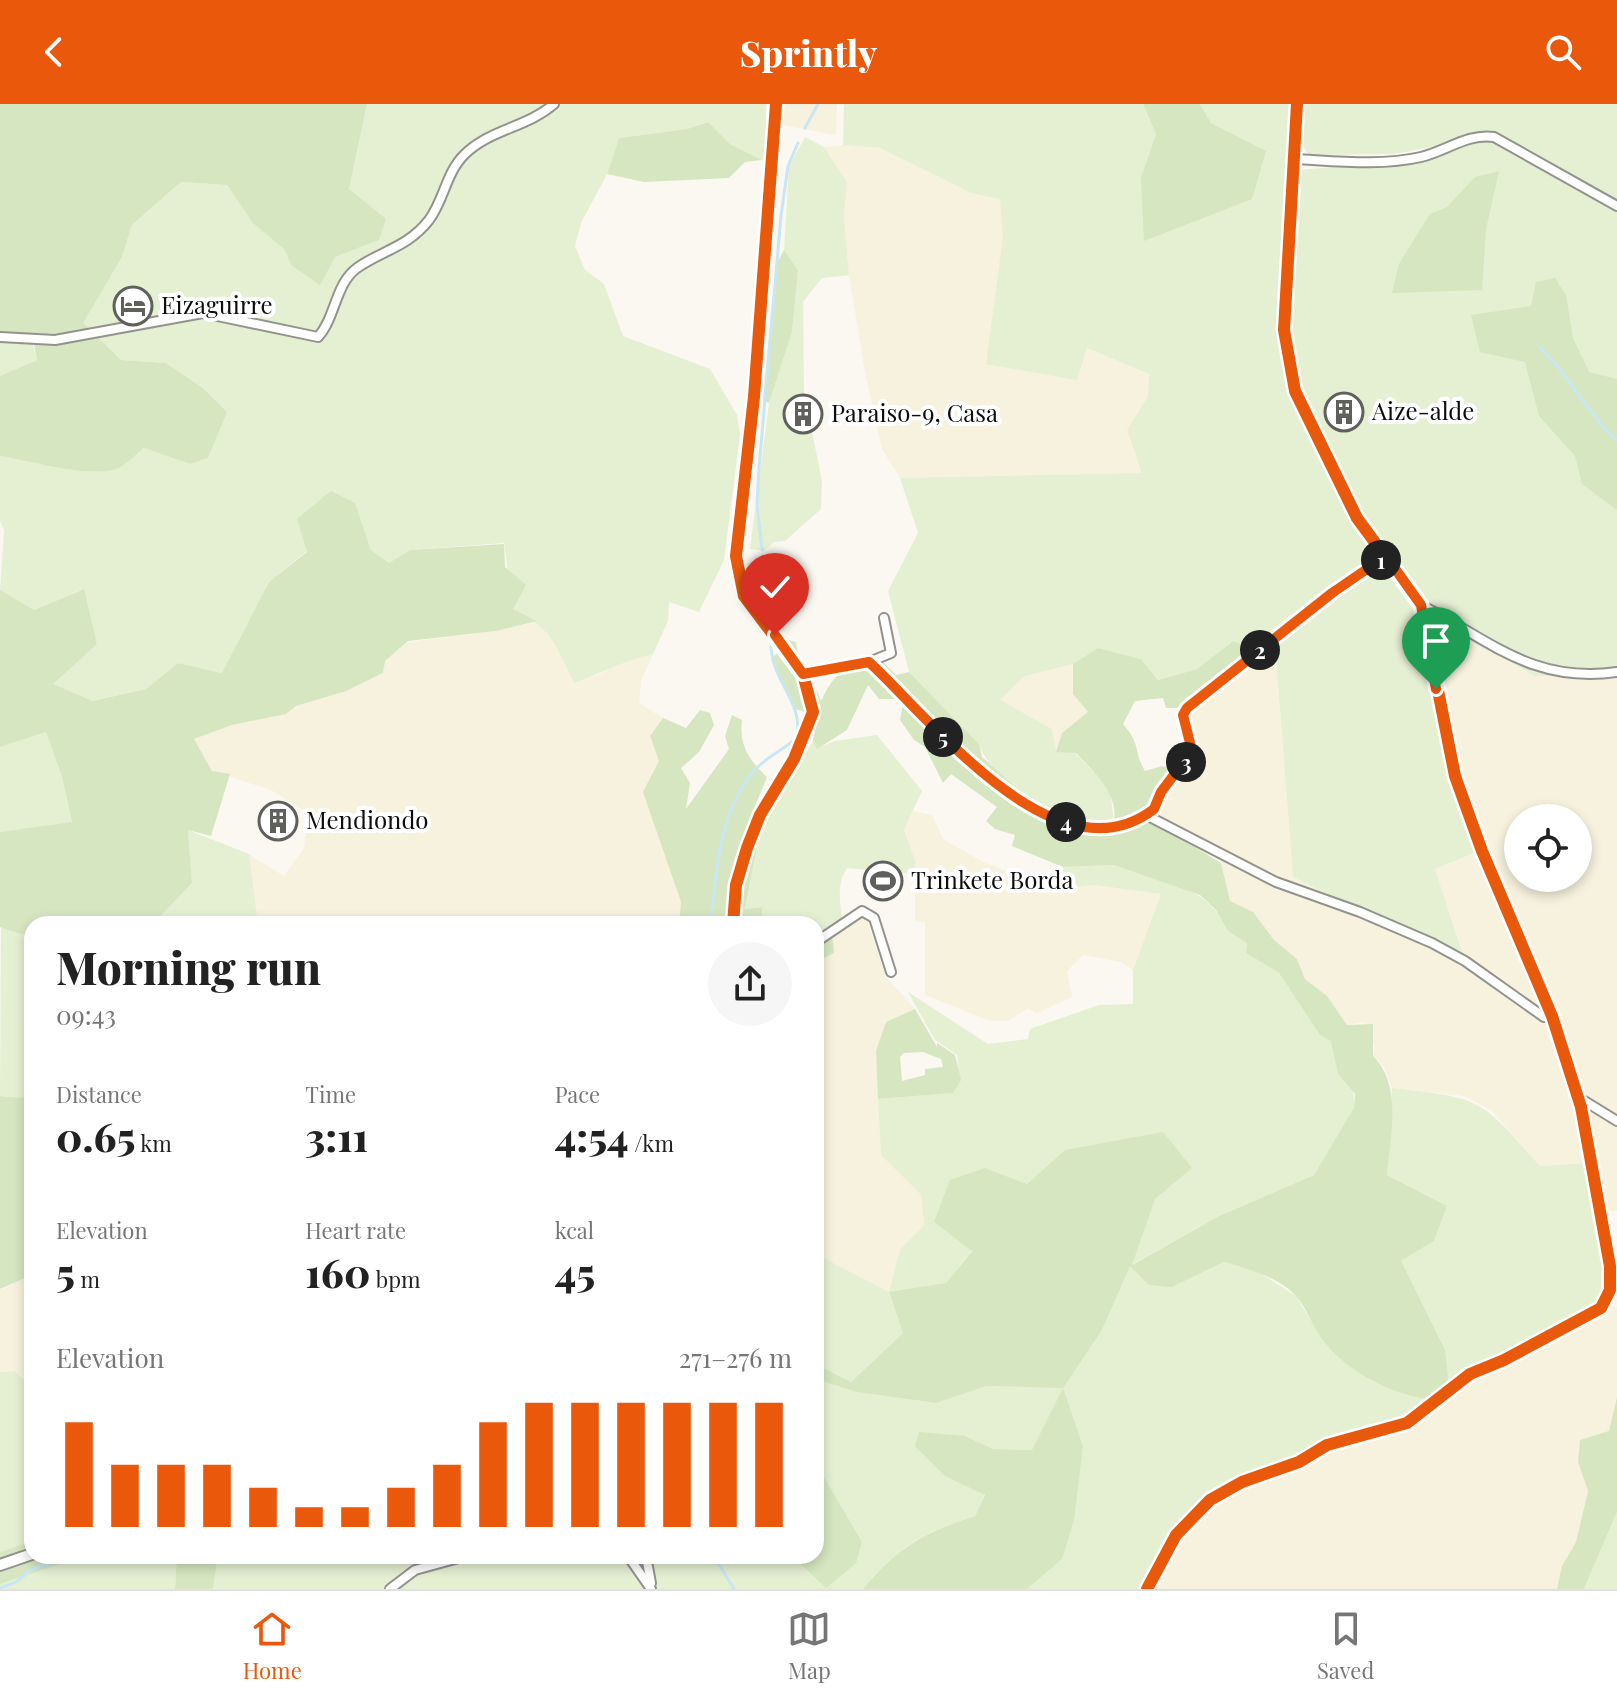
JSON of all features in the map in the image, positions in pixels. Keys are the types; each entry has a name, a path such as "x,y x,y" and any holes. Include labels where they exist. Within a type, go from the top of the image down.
{"street":[{"path":"0,337 55,340 203,313 318,337 341,288 356,268 387,254 428,222 462,157 490,133 516,126 554,104"},
{"path":"734,916 736,885 747,848 760,815 794,759 812,716 813,700 803,674 744,596 736,556 757,366 776,104"},
{"path":"1147,1589 1176,1535 1191,1516 1226,1489 1299,1462 1327,1445 1407,1423 1470,1374 1504,1360 1604,1304 1610,1290 1610,1266 1578,1097 1552,1016 1482,851 1455,776 1421,605 1357,518 1308,421 1288,361 1284,288 1297,104"},
{"path":"1295,159 1360,161 1421,157 1483,136 1494,137 1617,206"},
{"path":"869,662 956,752 1042,814 1094,829 1146,815 1192,751 1183,715 1187,708 1332,593 1386,556"},
{"path":"1421,605 1531,666 1578,673 1617,672"},
{"path":"803,674 869,662 891,653 884,618"},
{"path":"1146,815 1276,882 1360,912 1432,943 1465,961 1544,1017 1552,1016"},
{"path":"824,937 862,911 868,912 874,918 891,972"},
{"path":"1578,1097 1617,1121"},
{"path":"0,1565 24,1557"},
{"path":"390,1589 415,1570 437,1564"},
{"path":"634,1564 652,1589"},
{"path":"647,1564 652,1589"}],"shaded area":[{"path":"779,104 837,104 836,133 783,125"},
{"path":"824,147 880,148 971,193 1001,198 1003,237 1087,348 1149,374 1148,396 1127,430 1143,473 900,478 882,449 866,378 849,275 844,216 847,182"},
{"path":"1421,605 1617,673 1617,1115 1581,1095 1493,880 1581,1107 1586,1163 1540,1166 1492,1111 1464,1096 1392,1088 1384,1067 1373,1056 1375,1046 1364,1022 1347,1025 1327,996 1305,979 1297,959 1274,940 1253,912 1230,901 1221,863 1223,853 1155,815 1192,751 1183,715 1259,651 1276,658 1293,877 1465,960 1435,869 1481,851 1455,776"},
{"path":"537,621 556,646 574,683 600,674 622,660 653,654 641,681 639,703 663,718 650,736 659,761 644,792 681,902 680,916 257,916 249,854 284,876 304,848 308,813 271,790 212,771 194,739 232,725 286,714 296,706 346,691 383,673 384,661 408,642 496,631"},
{"path":"1073,664 1073,694 1088,712 1062,733 1056,752 1000,700 1025,676"},
{"path":"913,811 932,815 943,839 983,862 1053,890 1094,885 1162,894 1133,970 1121,962 1083,955 1067,971 1072,997 1037,1013 1027,1009 1008,1021 987,1020 925,995 925,922 915,921 915,860 904,830"},
{"path":"866,918 886,977 915,1009 886,1022 876,1052 881,1155 921,1195 924,1225 900,1249 889,1292 824,1258 824,958 834,953 833,940 824,931 843,922"},
{"path":"1586,1107 1617,1123 1617,1211 1604,1211"},
{"path":"24,1279 24,1377 14,1371 0,1372 0,1290"},
{"path":"1612,1306 1617,1308 1617,1397 1609,1431 1578,1462 1588,1491 1576,1542 1562,1566 1557,1589 1147,1589 1176,1535 1210,1500"}],"green space":[{"path":"0,104 367,104 349,189 386,219 379,240 335,257 320,285 291,265 284,249 253,223 227,185 181,182 132,225 122,257 83,323 121,360 166,363 203,388 227,412 208,458 190,464 144,448 121,467 101,472 73,470 0,456 0,376 37,360 32,335 0,332"},
{"path":"367,104 766,104 766,162 730,144 707,122 687,129 619,138 607,174 581,223 575,246 585,270 604,284 623,336 710,369 737,415 740,435 724,560 699,612 669,602 668,621 653,654 574,683 551,639 536,623 513,609 504,543 410,550 389,563 371,550 355,504 307,551 269,582 223,673 178,663 146,689 91,701 52,684 97,644 83,589 34,610 0,591 4,530 0,521 0,456 73,470 101,472 121,467 144,448 190,464 208,458 226,412 203,388 166,363 121,360 82,324 122,257 132,225 181,182 227,185 253,222 284,249 291,265 335,257 379,240 358,198 349,189"},
{"path":"844,104 1143,104 1156,134 1141,177 1265,151 1211,123 1200,104 1293,104 1287,161 1288,255 1297,170 1424,160 1477,138 1395,154 1309,155 1299,140 1305,104 1617,104 1617,673 1534,676 1422,606 1455,776 1482,850 1435,869 1465,961 1293,877 1276,658 1233,641 1197,669 1158,680 1141,659 1098,648 1073,664 1025,676 1000,700 1052,729 1056,751 1075,753 1110,788 1114,824 1094,826 1070,821 1007,781 984,756 979,744 909,672 888,591 918,533 900,478 1142,473 1127,430 1148,396 1149,374 1087,348 1077,380 986,364 1003,237 1000,199 971,193 880,148 843,145"},
{"path":"1143,104 1200,104 1211,123 1266,151 1252,199 1144,241 1141,177 1156,134"},
{"path":"708,122 730,144 762,160 745,162 729,178 644,182 607,174 619,138 687,129"},
{"path":"805,137 824,147 847,182 844,216 849,275 822,278 803,302 804,392 822,481 821,509 785,541 774,542 764,551 750,549 769,403 792,332 798,270 784,250 789,166"},
{"path":"1499,171 1486,229 1482,290 1392,293 1399,264 1430,214 1447,207 1475,177"},
{"path":"784,250 798,270 792,332 769,403 763,400 776,265"},
{"path":"1555,278 1566,295 1573,338 1589,372 1617,379 1617,510 1582,484 1575,456 1539,416 1525,362 1480,352 1471,315 1531,306 1536,282"},
{"path":"0,340 32,342 37,360 0,376"},
{"path":"331,491 355,503 371,550 389,563 410,550 504,544 505,567 526,585 513,609 537,621 496,631 408,641 385,661 383,673 346,691 296,706 286,714 232,725 194,739 212,771 230,774 211,836 188,830 192,883 161,916 24,916 24,934 0,927 0,832 72,822 62,777 46,732 0,747 0,590 34,610 84,589 97,644 53,684 92,701 146,689 178,663 222,673 269,582 307,552 297,519"},
{"path":"788,640 796,642 799,656 821,701 832,682 850,668 881,660 896,675 909,672 979,744 982,757 1040,808 1073,826 1110,830 1114,808 1106,788 1076,753 1056,752 1062,733 1088,712 1073,694 1073,664 1098,648 1141,659 1158,680 1197,669 1233,641 1259,651 1187,708 1166,708 1163,698 1135,701 1123,724 1133,738 1145,771 1162,766 1177,769 1158,789 1145,817 1221,863 1230,901 1253,912 1274,940 1297,959 1305,979 1327,996 1347,1025 1373,1024 1373,1056 1382,1068 1391,1097 1392,1128 1387,1175 1447,1206 1434,1241 1401,1261 1445,1350 1449,1387 1433,1400 1402,1393 1372,1380 1332,1351 1289,1289 1263,1274 1224,1262 1172,1287 1149,1285 1130,1266 1102,1330 1063,1388 987,1386 936,1403 856,1392 824,1382 824,1368 851,1382 903,1333 889,1292 946,1283 972,1251 934,1222 950,1180 985,1168 1027,1184 1065,1150 1163,1132 1192,1168 1155,1199 1132,1265 1219,1216 1314,1175 1354,1108 1355,1094 1338,1074 1331,1041 1320,1035 1279,973 1246,953 1247,943 1228,931 1216,910 1200,895 1114,865 1063,867 1012,846 1015,835 995,829 986,821 997,807 951,774 943,783 925,747 914,740 900,720 904,699 879,699 868,685 847,730 817,749 813,741 818,715 795,709 771,660"},
{"path":"700,710 710,713 714,725 699,752 681,768 690,783 686,809 729,749 725,736 732,715 742,720 742,737 747,752 767,777 740,843 758,843 745,909 762,907 762,916 680,916 681,902 643,792 659,761 650,736 663,718 686,728"},
{"path":"46,732 62,777 72,823 0,832 0,747"},
{"path":"877,735 922,791 904,830 915,860 915,874 847,868 840,887 843,922 824,931 824,916 762,916 761,907 745,910 758,844 752,843 813,741 817,748 835,741"},
{"path":"188,830 249,854 257,916 161,916 192,883"},
{"path":"1114,865 1195,893 1247,943 1246,953 1279,973 1320,1035 1332,1041 1338,1074 1353,1092 1355,1108 1314,1175 1219,1216 1131,1265 1172,1287 1224,1262 1257,1271 1296,1296 1323,1340 1433,1400 1407,1423 1346,1439 1242,1482 1191,1516 1147,1589 1027,1589 1062,1559 1083,1446 1063,1389 1033,1450 993,1449 965,1436 945,1476 985,1494 975,1516 941,1528 913,1543 888,1562 863,1589 213,1589 217,1564 800,1564 826,1588 862,1542 824,1477 824,1382 856,1392 936,1403 987,1386 1063,1387 1102,1330 1155,1199 1191,1168 1065,1150 1027,1184 985,1168 934,1222 972,1250 946,1283 889,1293 903,1333 851,1382 824,1368 824,1258 889,1292 900,1249 924,1225 921,1195 881,1155 878,1099 953,1093 958,1065 957,1055 935,1040 908,992 988,1044 1028,1039 1030,1029 1099,1005 1133,1004 1133,970 1161,894 1094,885 1053,890 1063,867"},
{"path":"1,927 24,934 24,1097 0,1096"},
{"path":"824,931 833,940 834,953 824,958"},
{"path":"915,1009 937,1047 937,1043 955,1055 961,1080 953,1093 878,1099 876,1051 886,1022","holes":["923,1052 941,1059 943,1067 925,1069 925,1075 902,1081 900,1057 904,1053"]},
{"path":"1392,1088 1445,1095 1477,1105 1491,1114 1540,1166 1586,1163 1606,1271 1600,1301 1449,1387 1401,1261 1434,1241 1447,1206 1387,1175"},
{"path":"0,1096 22,1098 24,1278 0,1289"},
{"path":"14,1371 24,1379 24,1544 0,1552 0,1372"},
{"path":"1063,1388 1083,1446 1074,1520 1062,1559 1027,1589 863,1589 913,1543 941,1528 975,1516 985,1495 945,1476 915,1446 919,1432 965,1436 993,1449 1032,1450"},
{"path":"1617,1397 1617,1512 1584,1589 1557,1589 1562,1566 1576,1542 1588,1491 1578,1462 1580,1440 1609,1431"},
{"path":"824,1477 862,1542 856,1563 826,1588 800,1564 824,1564"},
{"path":"1617,1512 1617,1589 1584,1589"},
{"path":"24,1544 24,1564 61,1564 0,1584 0,1552"},
{"path":"61,1564 177,1564 175,1589 0,1589 0,1584"},
{"path":"177,1564 217,1564 213,1589 175,1589"}],"waterway":[{"path":"805,128 818,104"},
{"path":"762,550 757,504 759,468 781,216 788,166 798,143"},
{"path":"1539,347 1617,440"},
{"path":"766,568 772,625"},
{"path":"712,916 721,845 732,808 752,773 797,738 795,712 775,666 771,637"},
{"path":"0,1588 16,1582 32,1569 49,1564"},
{"path":"719,1564 734,1589"}],"cycle path":[{"path":"734,916 736,885 747,848 760,815 794,759 813,712 803,674 744,596 736,556 754,397 776,104"},
{"path":"1147,1589 1176,1535 1210,1500 1242,1482 1299,1462 1327,1445 1407,1423 1470,1374 1504,1360 1601,1308 1610,1290 1610,1266 1581,1107 1552,1016 1482,851 1455,776 1421,605 1357,518 1295,391 1284,330 1297,104"}],"place":[{"name":"Eizaguirre","path":"133,306"},
{"name":"Aize-alde","path":"1344,412"},
{"name":"Paraiso-9, Casa","path":"803,414"},
{"name":"Mendiondo","path":"278,821"},
{"name":"Trinkete Borda","path":"883,881"}],"route":[{"path":"775,635 803,674 818,668 869,662 956,752 1042,814 1084,829 1110,827 1146,815 1154,809 1161,792 1192,751 1183,715 1187,708 1332,593 1386,556 1421,605 1436,689"}]}
